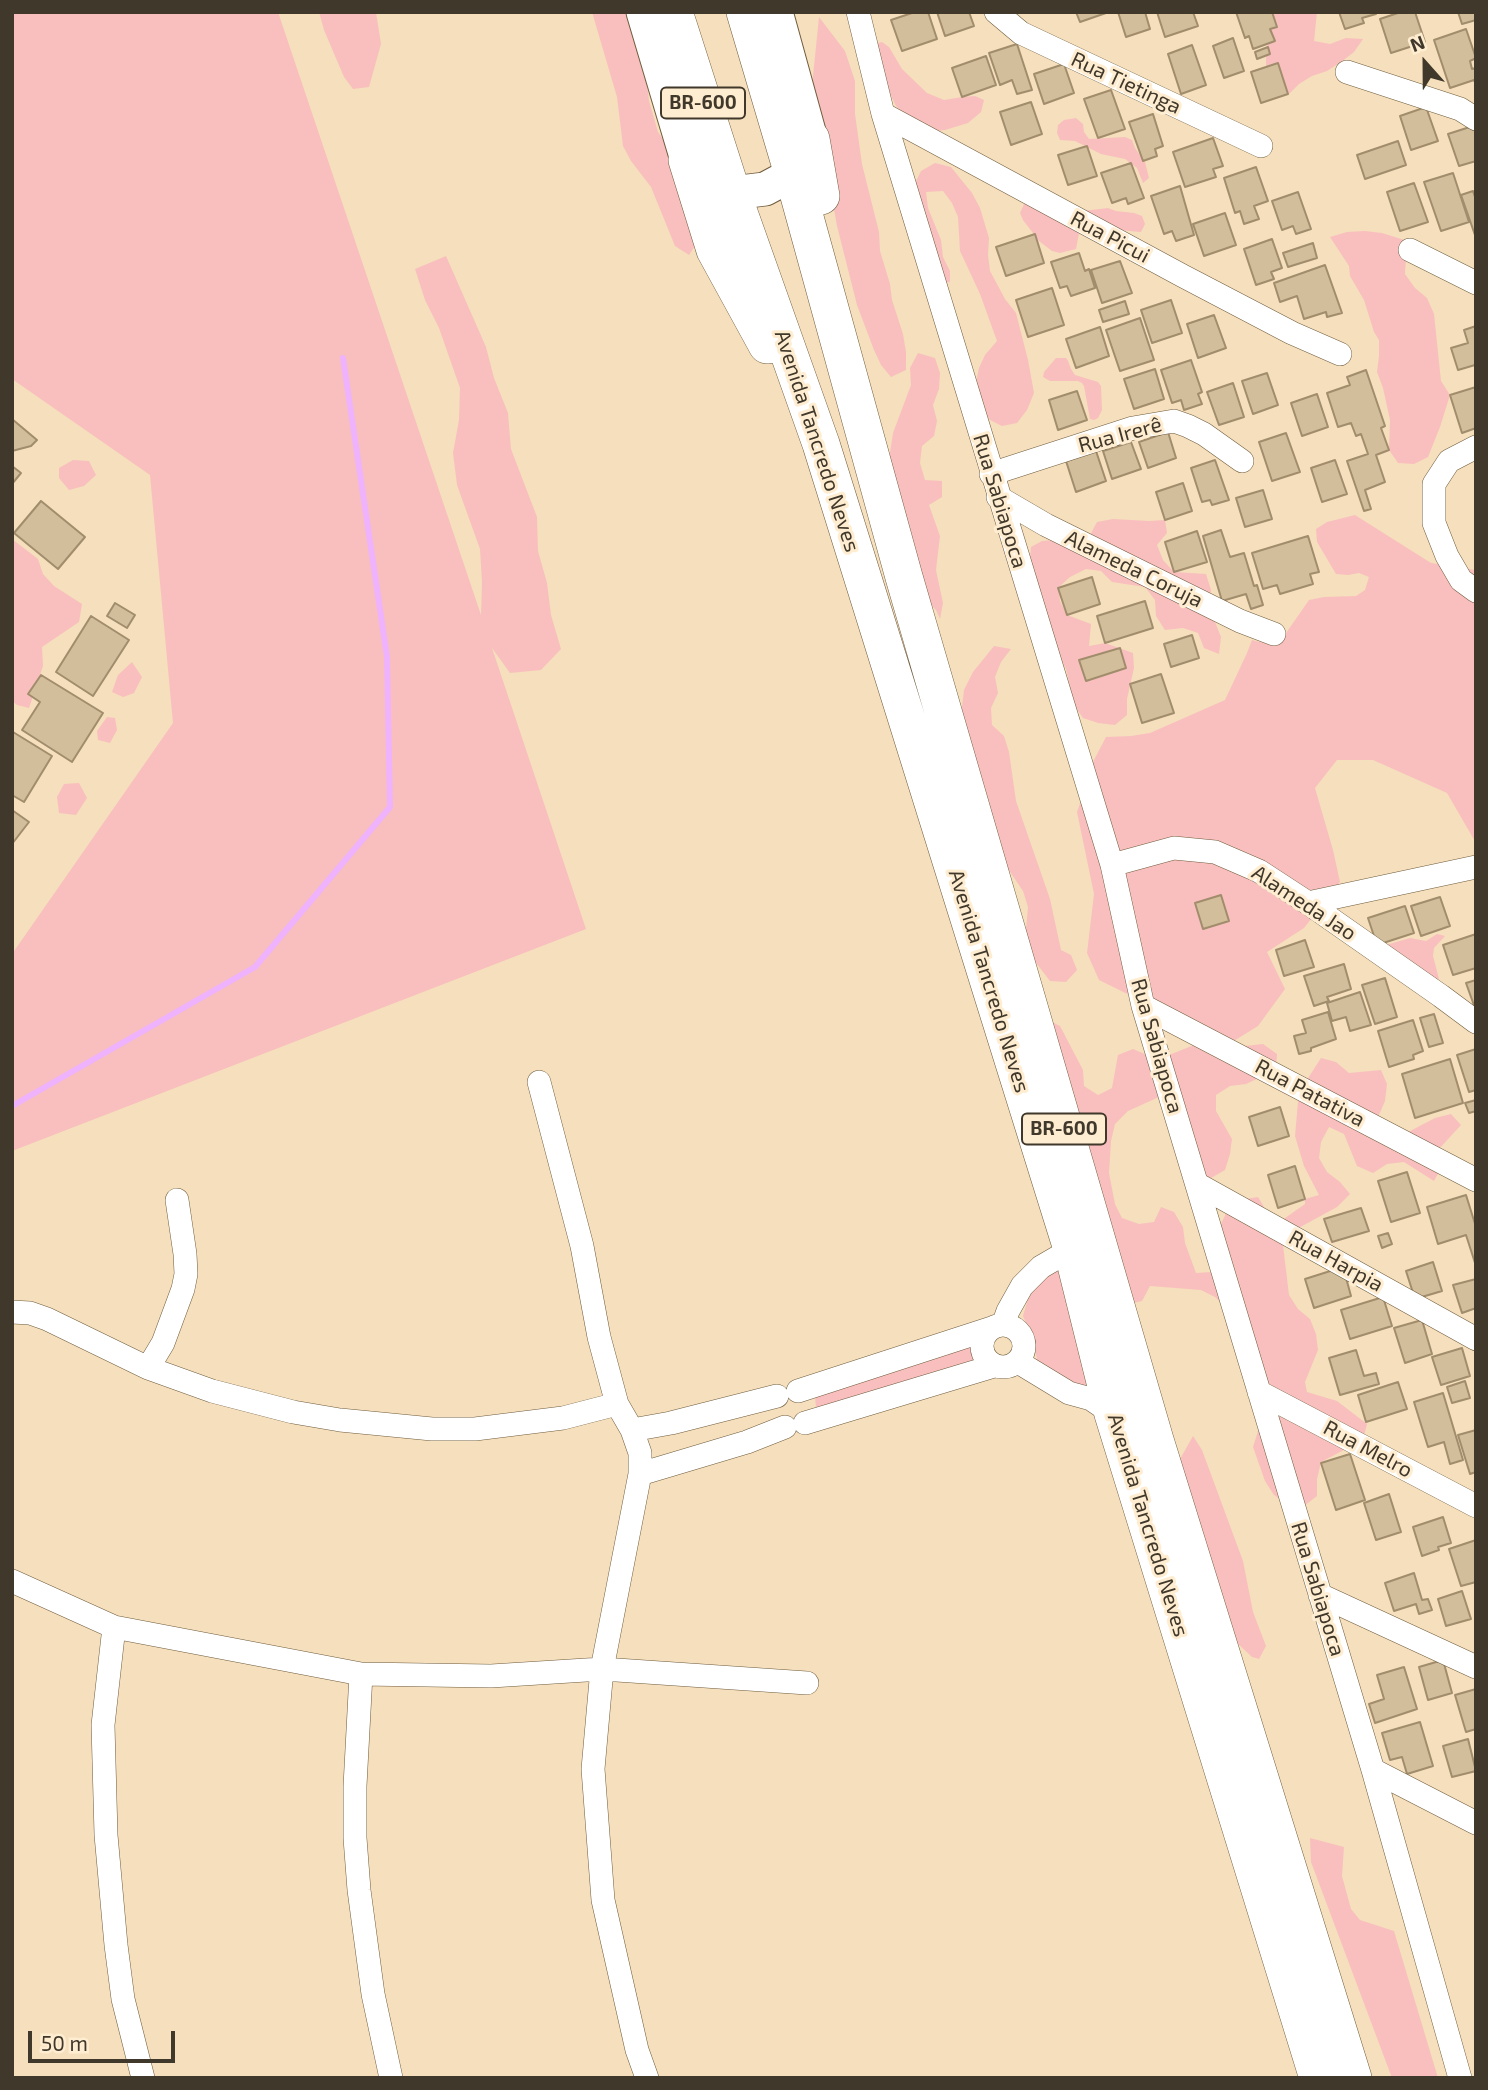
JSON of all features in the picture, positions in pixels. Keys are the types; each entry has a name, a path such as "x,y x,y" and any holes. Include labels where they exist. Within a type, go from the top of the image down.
{"main road":[{"path":"643,12 715,250 821,444"},
{"name":"Avenida Tancredo Neves","path":"674,12 732,193 821,444 1072,1249 1113,1414 1318,2078"},
{"path":"771,14 811,139 864,427"},
{"name":"Avenida Tancredo Neves","path":"771,14 793,174 904,577 1155,1440 1353,2078"},
{"path":"687,160 732,193 765,190 793,174 811,139"}],"street":[{"name":"Rua Sabiapoca","path":"858,12 883,114 1112,865 1143,1006 1373,1770 1460,2078"},
{"name":"Rua Tietinga","path":"996,12 1021,33 1261,146"},
{"path":"1347,72 1460,109 1476,119"},
{"name":"Rua Picui","path":"883,114 1183,276 1292,333 1340,354"},
{"path":"1410,250 1476,283"},
{"name":"Rua Irerê","path":"991,474 1133,428 1174,421 1204,434 1242,461"},
{"path":"1476,447 1450,461 1434,484 1434,523 1447,556 1461,580 1476,592"},
{"name":"Alameda Coruja","path":"998,497 1071,537 1240,621 1274,634"},
{"name":"Alameda Jao","path":"1112,865 1174,848 1215,852 1259,872 1308,903 1476,1022"},
{"path":"1308,903 1476,867"},
{"name":"Rua Patativa","path":"1143,1006 1476,1180"},
{"path":"539,1082 582,1246 599,1337 617,1404 632,1430 640,1453 640,1474 602,1669 593,1769 603,1900 637,2050 647,2078"},
{"name":"Rua Harpia","path":"1197,1184 1476,1339"},
{"path":"148,1368 163,1343 186,1274 177,1200"},
{"path":"632,1430 787,1394 998,1326 1017,1330 1024,1342 1018,1362 1002,1368 994,1366 988,1361 982,1348 982,1340 998,1326 1022,1286 1041,1267 1072,1249"},
{"path":"12,1312 30,1312 148,1368 212,1391 293,1412 340,1420 432,1429 475,1429 563,1418 617,1404"},
{"path":"1018,1362 1069,1393 1091,1399 1113,1414"},
{"path":"640,1474 994,1366"},
{"name":"Rua Melro","path":"1259,1392 1476,1506"},
{"path":"787,1394 803,1394 811,1405 811,1411 795,1425 775,1420 773,1414 772,1408 787,1394"},
{"path":"12,1581 114,1627 361,1674 491,1676 602,1669 807,1683"},
{"path":"1320,1595 1476,1667"},
{"path":"114,1627 103,1726 106,1835 123,1999 142,2078"},
{"path":"361,1674 355,1838 373,1994 391,2078"},
{"path":"1373,1770 1476,1823"}],"shaded area":[{"path":"12,12 278,12 481,615 480,549 457,485 453,453 459,420 460,388 415,269 446,256 486,347 494,378 508,413 511,449 537,517 538,551 561,649 541,670 510,673 492,648 586,929 12,1151 12,954 173,723 150,475 12,379"},
{"path":"319,12 376,12 381,44 369,87 353,89 344,77"},
{"path":"592,12 633,12 649,101 658,132 668,146 698,241 689,255 675,246 651,187 623,146 617,97"},
{"path":"1271,12 1317,12 1314,41 1330,44 1346,38 1363,39 1354,52 1341,62 1299,84 1288,95 1272,92 1266,76"},
{"path":"819,17 845,51 855,81 855,114 862,164 879,232 880,251 906,352 906,370 891,377 881,365 857,305 837,226 812,86"},
{"path":"882,42 889,47 902,69 927,93 944,100 975,96 984,100 981,112 968,123 929,132 908,118 896,106 882,77 874,44"},
{"path":"1076,118 1083,124 1089,139 1125,137 1132,140 1145,162 1149,178 1143,183 1137,168 1125,159 1101,154 1075,141 1060,140 1058,125 1064,120"},
{"path":"935,163 951,167 972,193 980,208 989,238 990,271 1016,313 1034,393 1027,410 1017,423 1002,426 990,420 982,409 976,382 979,368 985,355 997,341 980,294 960,251 958,217 952,203 943,191 926,192 928,208 950,271 950,282 943,283 914,185 921,171"},
{"path":"1025,202 1083,211 1108,208 1142,216 1145,224 1141,232 1118,230 1079,233 1076,249 1060,253 1052,251 1039,241 1023,220 1020,213"},
{"path":"1365,231 1382,233 1414,243 1406,258 1405,274 1427,298 1434,314 1441,381 1450,395 1428,457 1414,464 1398,463 1389,450 1390,420 1377,372 1379,340 1364,300 1350,276 1349,266 1330,237"},
{"path":"918,353 935,358 940,373 939,389 933,405 937,421 934,436 922,446 920,463 925,480 942,481 942,497 929,505 940,536 936,570 943,603 940,619 936,610 925,599 888,466 893,433 911,385 910,368"},
{"path":"1056,358 1066,358 1075,375 1098,382 1101,386 1102,410 1098,418 1090,419 1082,383 1050,381 1043,377"},
{"path":"73,460 89,461 96,475 84,486 69,490 59,478 59,468"},
{"path":"1355,515 1431,563 1476,570 1476,843 1447,793 1373,760 1337,760 1315,788 1340,882 1304,928 1267,952 1285,989 1258,1026 1229,1044 1099,980 1087,953 1094,894 1077,812 1082,798 1082,783 1106,737 1150,733 1225,700 1252,640 1277,646 1309,600 1356,596 1365,590 1369,577 1359,573 1336,574 1317,542 1316,529 1327,522"},
{"path":"1113,519 1165,520 1167,533 1157,545 1163,560 1174,572 1206,574 1211,590 1209,607 1221,637 1219,654 1204,648 1198,633 1183,628 1165,630 1156,616 1155,600 1145,587 1112,582 1101,571 1086,569 1070,577 1059,587 1060,601 1067,615 1091,624 1089,646 1105,643 1133,653 1134,668 1127,699 1127,715 1115,725 1083,718 1074,705 1066,669 1058,654 1030,560 1031,547 1042,541 1089,537 1097,522"},
{"path":"12,539 38,559 43,574 54,586 82,604 79,622 42,647 43,666 29,708 12,701"},
{"path":"994,646 1011,649 1001,662 995,677 998,693 991,708 992,725 1004,736 1009,752 1016,801 1050,899 1061,950 1071,955 1077,970 1066,982 1050,981 1030,955 1025,940 1028,907 1023,891 1004,863 960,723 964,690 973,672"},
{"path":"132,662 142,677 134,693 123,697 112,692 118,675"},
{"path":"107,717 115,718 117,730 110,743 98,740 97,731"},
{"path":"79,783 87,798 76,815 59,813 57,797 64,784"},
{"path":"1437,934 1445,936 1434,948 1433,956 1439,979 1432,982 1386,945 1410,938 1426,941"},
{"path":"1046,1019 1060,1026 1083,1070 1084,1086 1098,1095 1112,1088 1118,1055 1133,1049 1147,1055 1164,1057 1194,1045 1263,1044 1277,1054 1276,1070 1246,1084 1230,1086 1216,1095 1216,1111 1232,1139 1225,1170 1211,1178 1194,1175 1159,1097 1128,1111 1115,1124 1109,1173 1115,1204 1122,1218 1139,1224 1154,1222 1161,1207 1174,1212 1183,1227 1185,1243 1196,1273 1212,1272 1221,1224 1228,1209 1240,1200 1258,1197 1278,1223 1305,1204 1305,1199 1319,1195 1304,1166 1295,1136 1298,1102 1303,1086 1321,1058 1336,1062 1349,1073 1381,1070 1387,1084 1385,1101 1379,1115 1380,1131 1393,1140 1435,1118 1451,1114 1461,1125 1438,1150 1442,1166 1434,1181 1404,1162 1387,1164 1373,1173 1357,1166 1344,1134 1329,1127 1321,1142 1319,1158 1327,1172 1350,1194 1337,1207 1293,1231 1283,1245 1289,1295 1298,1309 1310,1319 1316,1334 1318,1350 1305,1382 1307,1392 1337,1401 1367,1424 1363,1440 1321,1462 1317,1496 1304,1506 1288,1505 1274,1495 1265,1481 1253,1447 1258,1431 1267,1417 1226,1325 1228,1309 1215,1297 1201,1290 1150,1286 1142,1301 1126,1305"},
{"path":"1065,1265 1091,1392 1038,1366 1034,1342 1023,1316 1029,1295 1044,1277"},
{"path":"968,1346 976,1350 973,1363 820,1410 816,1407 815,1397"},
{"path":"1193,1436 1202,1450 1243,1561 1253,1612 1266,1646 1259,1659 1252,1657 1235,1641 1179,1461"},
{"path":"1310,1838 1344,1847 1342,1876 1351,1909 1360,1920 1394,1931 1438,2078 1392,2078 1311,1862"}],"building":[{"path":"915,12 928,12 937,39 902,51 891,20"},
{"path":"937,12 969,12 974,26 945,36"},
{"path":"1076,12 1105,12 1106,13 1080,22"},
{"path":"1118,12 1145,12 1150,29 1126,37"},
{"path":"1157,12 1193,12 1198,26 1165,37"},
{"path":"1236,12 1272,12 1277,27 1270,29 1275,41 1253,49 1249,36 1245,38"},
{"path":"1339,12 1376,14 1362,18 1364,23 1345,29"},
{"path":"1401,12 1415,12 1425,42 1391,53 1380,19"},
{"path":"1458,12 1476,12 1476,20 1462,24"},
{"path":"1466,29 1476,58 1470,61 1472,69 1476,68 1476,85 1474,80 1450,88 1434,40"},
{"path":"1233,38 1244,71 1224,78 1213,46"},
{"path":"1017,44 1032,90 1017,94 1012,80 1000,85 989,53"},
{"path":"1192,45 1206,85 1181,94 1168,54"},
{"path":"1268,47 1270,54 1257,59 1255,52"},
{"path":"986,56 996,85 962,97 952,68"},
{"path":"1278,63 1288,94 1261,103 1251,72"},
{"path":"1064,64 1074,93 1044,104 1034,74"},
{"path":"1111,90 1125,129 1098,138 1084,99"},
{"path":"1031,102 1042,134 1011,145 1000,112"},
{"path":"1426,107 1438,141 1411,150 1400,116"},
{"path":"1153,114 1163,146 1155,149 1157,156 1143,161 1129,122"},
{"path":"1476,125 1476,161 1459,166 1448,134"},
{"path":"1213,138 1223,166 1213,169 1216,177 1185,187 1173,152"},
{"path":"1398,141 1406,165 1365,179 1357,155"},
{"path":"1087,146 1097,176 1068,185 1058,155"},
{"path":"1131,163 1144,198 1128,204 1126,198 1112,203 1101,173"},
{"path":"1256,167 1268,201 1254,206 1259,219 1244,224 1240,211 1235,213 1224,178"},
{"path":"1453,173 1469,222 1441,231 1424,182"},
{"path":"1414,183 1428,222 1400,231 1387,192"},
{"path":"1180,186 1194,235 1176,241 1172,231 1164,234 1151,196"},
{"path":"1473,191 1476,200 1476,238 1461,195"},
{"path":"1298,192 1311,229 1296,234 1293,226 1282,230 1272,201"},
{"path":"1225,213 1236,245 1204,256 1193,224"},
{"path":"1035,234 1044,263 1006,276 996,247"},
{"path":"1272,239 1282,268 1271,272 1274,279 1256,285 1244,249"},
{"path":"1313,243 1317,258 1288,267 1283,253"},
{"path":"1079,253 1085,271 1089,269 1095,288 1071,296 1067,286 1060,288 1051,262"},
{"path":"1120,261 1132,293 1102,303 1091,270"},
{"path":"1325,265 1342,313 1327,317 1326,312 1304,319 1297,296 1280,302 1274,283"},
{"path":"1052,288 1064,325 1028,337 1016,300"},
{"path":"1171,300 1182,333 1152,343 1141,310"},
{"path":"1125,301 1129,314 1103,322 1099,310"},
{"path":"1214,315 1226,348 1198,358 1187,324"},
{"path":"1140,318 1154,360 1120,371 1106,330"},
{"path":"1476,326 1476,368 1475,365 1458,370 1451,348 1468,343 1464,330"},
{"path":"1100,327 1109,356 1076,368 1066,339"},
{"path":"1191,360 1202,392 1198,394 1202,404 1184,410 1181,400 1172,403 1161,370"},
{"path":"1155,369 1164,399 1134,409 1124,379"},
{"path":"1366,370 1385,426 1381,428 1389,450 1376,455 1385,482 1365,490 1371,509 1364,511 1347,461 1368,454 1361,434 1356,436 1351,423 1338,427 1327,393 1350,385 1347,377"},
{"path":"1267,373 1278,405 1253,414 1242,381"},
{"path":"1233,383 1244,417 1219,425 1207,392"},
{"path":"1476,387 1476,428 1462,433 1450,395"},
{"path":"1077,391 1087,420 1058,430 1049,400"},
{"path":"1317,394 1328,427 1302,436 1291,403"},
{"path":"12,419 37,440 31,446 12,451"},
{"path":"1168,432 1176,458 1148,468 1139,442"},
{"path":"1286,433 1300,472 1272,481 1259,442"},
{"path":"1131,442 1141,469 1112,479 1103,451"},
{"path":"1096,451 1106,481 1076,492 1066,461"},
{"path":"1215,460 1229,500 1212,505 1210,500 1202,502 1191,468"},
{"path":"1335,460 1347,494 1322,502 1311,468"},
{"path":"12,466 21,473 12,484"},
{"path":"1183,483 1192,511 1165,520 1156,492"},
{"path":"1263,490 1272,519 1245,527 1236,498"},
{"path":"41,501 85,537 58,569 14,533"},
{"path":"1221,530 1230,557 1244,553 1263,605 1251,609 1246,594 1222,601 1203,536"},
{"path":"1197,531 1207,562 1174,572 1165,542"},
{"path":"1308,536 1319,572 1310,574 1313,584 1280,594 1277,585 1263,589 1252,553"},
{"path":"1092,577 1100,604 1067,615 1058,588"},
{"path":"1145,601 1153,628 1105,643 1097,616"},
{"path":"115,603 135,615 127,628 107,616"},
{"path":"91,616 129,640 93,696 56,672"},
{"path":"1192,635 1199,658 1171,667 1164,644"},
{"path":"1120,648 1126,668 1086,681 1079,660"},
{"path":"1161,674 1174,713 1142,723 1130,684"},
{"path":"41,675 103,713 72,762 22,730 40,702 28,694"},
{"path":"13,732 52,756 24,802 12,795"},
{"path":"12,810 29,822 12,844"},
{"path":"1221,895 1229,921 1203,929 1195,903"},
{"path":"1440,897 1450,926 1421,936 1411,906"},
{"path":"1405,906 1414,933 1377,945 1368,918"},
{"path":"1476,934 1476,968 1453,975 1443,945"},
{"path":"1305,940 1314,967 1284,976 1276,950"},
{"path":"1344,964 1351,989 1327,997 1329,1001 1314,1006 1304,976"},
{"path":"1385,978 1397,1017 1375,1024 1362,985"},
{"path":"1476,980 1476,1011 1466,983"},
{"path":"1360,992 1371,1025 1350,1031 1346,1017 1332,1021 1327,1003"},
{"path":"1328,1012 1336,1039 1299,1054 1294,1036 1306,1033 1302,1020"},
{"path":"1434,1014 1443,1043 1429,1047 1420,1018"},
{"path":"1413,1020 1423,1051 1413,1055 1414,1059 1389,1067 1378,1031"},
{"path":"1476,1049 1476,1090 1469,1092 1457,1055"},
{"path":"1450,1059 1463,1103 1415,1118 1402,1074"},
{"path":"1476,1100 1476,1111 1469,1113 1465,1103"},
{"path":"1280,1107 1289,1136 1258,1146 1249,1117"},
{"path":"1295,1166 1305,1199 1278,1208 1268,1175"},
{"path":"1407,1172 1420,1213 1391,1222 1378,1181"},
{"path":"1466,1195 1476,1227 1476,1266 1466,1235 1438,1244 1427,1207"},
{"path":"1361,1208 1369,1231 1332,1242 1324,1219"},
{"path":"1388,1233 1392,1244 1382,1248 1378,1236"},
{"path":"1433,1262 1442,1291 1415,1299 1406,1271"},
{"path":"1343,1267 1351,1296 1314,1308 1305,1279"},
{"path":"1476,1279 1476,1308 1462,1313 1453,1285"},
{"path":"1383,1297 1392,1326 1350,1339 1341,1310"},
{"path":"1422,1320 1432,1354 1405,1363 1394,1328"},
{"path":"1462,1348 1470,1376 1441,1385 1432,1357"},
{"path":"1356,1350 1364,1376 1376,1373 1379,1384 1340,1395 1329,1358"},
{"path":"1465,1381 1470,1398 1452,1403 1447,1387"},
{"path":"1398,1382 1407,1409 1366,1422 1358,1395"},
{"path":"1443,1393 1463,1460 1450,1464 1444,1442 1428,1447 1414,1402"},
{"path":"1476,1430 1476,1472 1470,1474 1458,1435"},
{"path":"1350,1454 1365,1500 1336,1510 1321,1463"},
{"path":"1389,1494 1401,1532 1376,1540 1364,1503"},
{"path":"1443,1517 1451,1543 1422,1556 1413,1527"},
{"path":"1476,1540 1476,1582 1461,1586 1449,1549"},
{"path":"1414,1573 1422,1600 1428,1599 1432,1610 1419,1614 1416,1604 1394,1611 1385,1583"},
{"path":"1462,1591 1471,1619 1446,1626 1438,1599"},
{"path":"1443,1660 1452,1693 1428,1700 1419,1667"},
{"path":"1404,1667 1417,1709 1375,1723 1369,1704 1384,1699 1377,1675"},
{"path":"1476,1689 1476,1729 1466,1732 1455,1695"},
{"path":"1420,1722 1433,1766 1407,1774 1402,1757 1390,1760 1382,1733"},
{"path":"1468,1739 1476,1771 1452,1777 1443,1746"}],"waterway":[{"path":"12,1106 255,967 390,807 387,657 343,358"}]}
